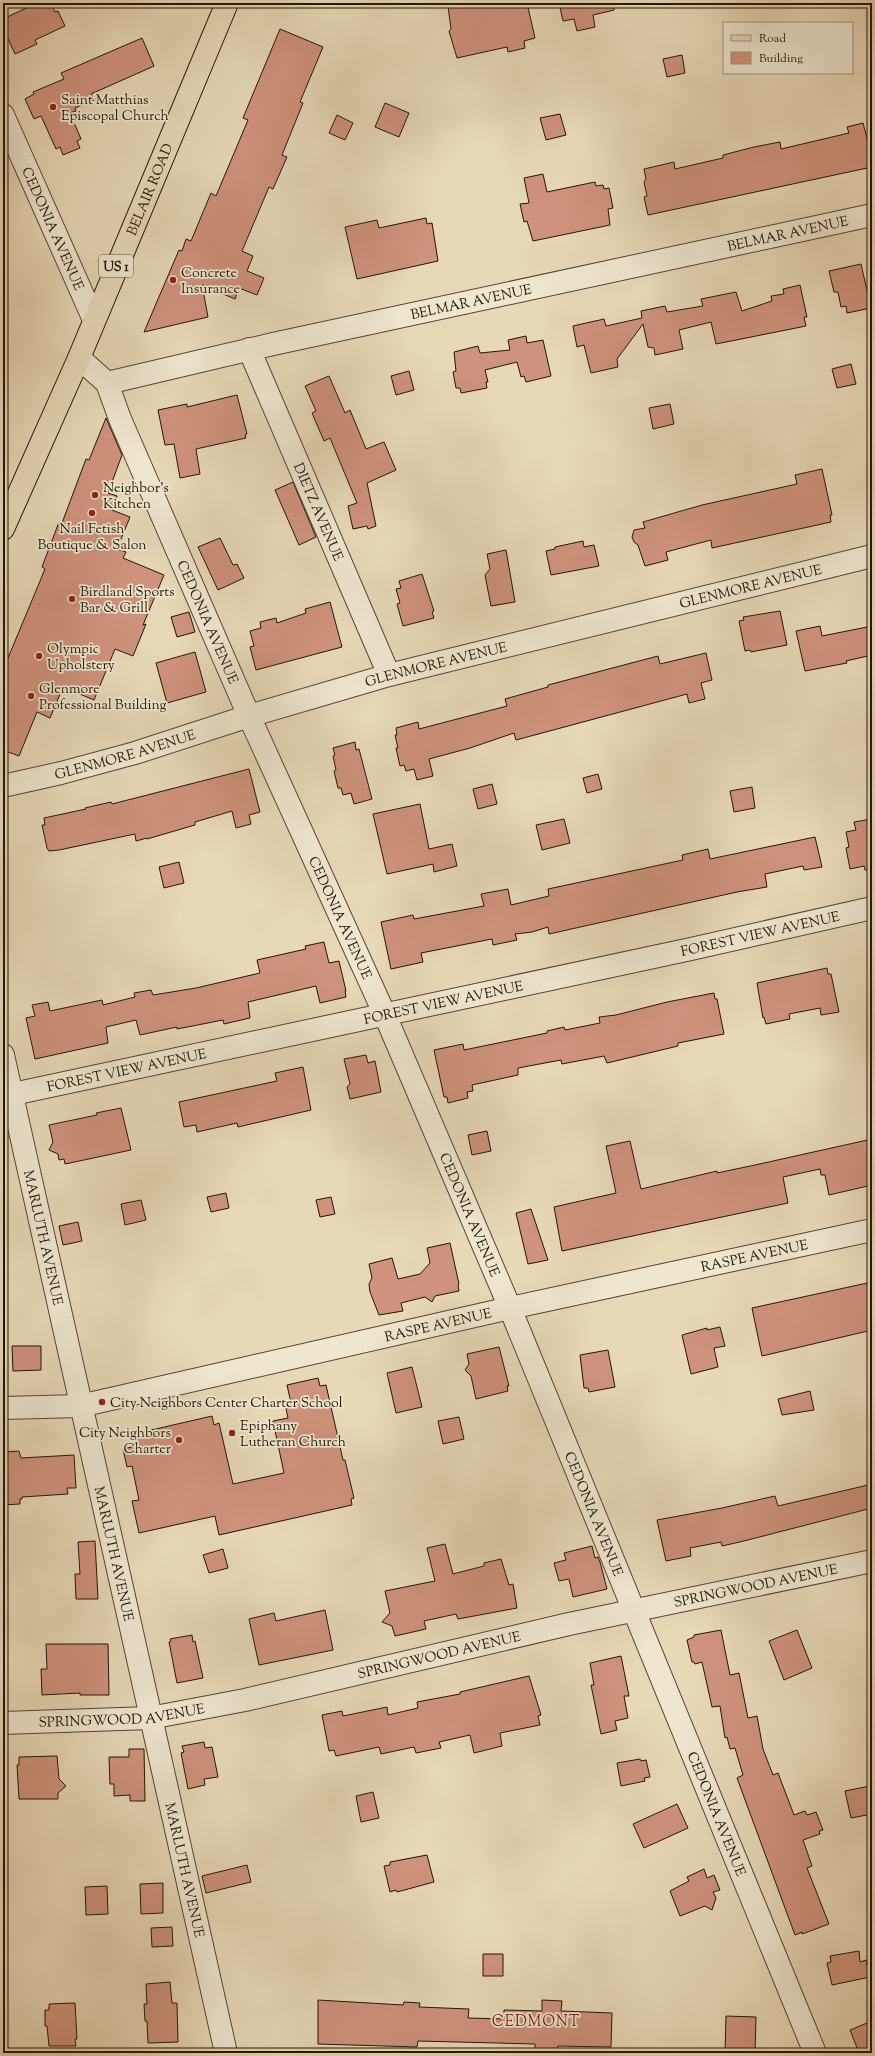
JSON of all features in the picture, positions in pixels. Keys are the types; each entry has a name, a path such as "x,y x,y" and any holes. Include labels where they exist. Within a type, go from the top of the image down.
{"main road":[{"name":"BELAIR ROAD","path":"3,529 79,358 226,3"}],"street":[{"name":"CEDONIA AVENUE","path":"3,115 94,320"},
{"name":"BELMAR AVENUE","path":"107,383 249,349 872,215"},
{"name":"DIETZ AVENUE","path":"249,349 389,675"},
{"path":"79,358 107,383"},
{"name":"CEDONIA AVENUE","path":"107,383 120,419 249,716 385,1015 510,1308 815,2053"},
{"name":"GLENMORE AVENUE","path":"3,786 61,773 135,752 249,716 389,675 872,556"},
{"name":"FOREST VIEW AVENUE","path":"13,1094 385,1015 872,908"},
{"name":"MARLUTH AVENUE","path":"3,1055 13,1094 46,1254 226,2053"},
{"name":"RASPE AVENUE","path":"3,1408 80,1406 510,1308 872,1230"},
{"name":"SPRINGWOOD AVENUE","path":"3,1723 150,1718 245,1700 634,1611 872,1561"}],"building":[{"path":"37,3 51,3 55,12 58,11 65,26 35,40 37,44 15,54 3,28 3,19"},
{"path":"462,3 527,3 535,38 524,41 525,48 508,52 507,47 457,58 449,31 451,29 448,6"},
{"path":"559,3 614,3 614,10 593,15 595,27 577,31 574,19 563,21"},
{"path":"280,29 323,47 300,102 303,103 282,155 287,157 273,189 269,187 242,251 253,256 247,271 264,278 257,295 239,288 235,299 202,285 208,317 144,332 179,250 182,251 186,239 191,241 211,193 216,196 248,120 243,118"},
{"path":"142,38 154,66 91,94 94,100 75,108 76,111 70,113 81,139 77,141 80,148 63,155 60,147 56,149 41,116 34,119 25,99 34,94 33,92 64,79 61,73"},
{"path":"682,55 685,73 667,77 663,59"},
{"path":"385,103 409,113 399,137 375,127"},
{"path":"560,114 566,135 546,140 540,118"},
{"path":"337,115 353,123 345,140 329,133"},
{"path":"863,123 872,157 872,167 648,215 644,197 647,196 644,182 646,179 644,169 674,162 675,169 723,158 723,155 754,147 780,142 781,149 849,133 847,127"},
{"path":"543,174 547,192 595,182 596,186 603,185 604,189 609,188 613,208 608,209 610,225 533,241 527,221 524,222 520,204 529,203 524,178"},
{"path":"426,218 427,224 432,223 438,261 357,279 345,227 377,220 379,228"},
{"path":"861,264 871,308 847,313 846,306 841,307 838,292 834,292 829,271"},
{"path":"800,285 807,317 804,317 806,326 716,344 711,322 679,330 683,349 655,355 654,348 648,347 643,324 617,359 618,367 591,373 584,345 577,347 573,326 604,319 606,326 642,318 641,311 665,306 667,312 703,306 701,299 736,292 742,311 772,301 771,296 784,294 783,289"},
{"path":"526,336 527,343 543,340 551,376 526,382 524,376 521,377 517,362 485,370 488,382 486,382 487,388 461,393 460,388 456,388 453,372 456,371 454,352 478,346 480,353 510,350 508,340"},
{"path":"851,364 856,384 837,388 832,369"},
{"path":"409,371 414,390 396,395 391,376"},
{"path":"329,376 345,413 350,410 366,449 384,442 396,470 367,483 376,526 368,529 367,526 353,529 348,506 357,503 330,438 324,441 312,413 316,411 305,386"},
{"path":"237,395 247,434 245,435 246,438 196,449 200,474 180,478 174,444 165,445 158,410 187,404 187,407"},
{"path":"670,404 674,424 653,429 649,408"},
{"path":"106,418 122,455 108,493 117,496 112,510 130,517 117,549 126,552 123,558 164,575 143,625 146,624 133,656 115,649 94,700 63,687 50,718 37,712 19,756 3,750 3,670 45,569 42,567 59,522 62,523 86,459 89,460"},
{"path":"822,469 832,515 830,515 831,522 712,548 711,540 666,552 668,560 645,566 638,545 634,542 632,537 634,530 645,528 643,522 702,505 797,484 795,475"},
{"path":"293,482 316,537 299,545 275,490"},
{"path":"220,538 233,565 237,564 244,578 218,590 198,547"},
{"path":"583,541 584,547 594,545 599,566 551,575 546,551 555,549 555,547"},
{"path":"506,550 515,602 491,606 485,575 490,569 487,554"},
{"path":"422,574 434,611 432,612 434,618 403,626 397,604 400,603 396,589 401,588 399,581"},
{"path":"330,602 342,647 256,670 250,647 254,646 250,631 261,628 260,622 276,618 277,623 306,613 305,609"},
{"path":"780,611 787,645 751,652 750,650 745,651 739,621 744,620 743,617"},
{"path":"189,612 195,632 177,637 171,617"},
{"path":"820,626 822,636 872,626 872,655 846,661 847,663 805,671 796,631"},
{"path":"195,652 206,692 167,703 156,663"},
{"path":"706,653 712,680 701,683 705,699 689,703 687,694 516,740 514,733 470,748 429,759 433,776 417,780 414,769 406,771 404,765 400,766 396,748 398,748 395,735 397,735 396,728 418,722 419,729 507,706 505,699 548,687 548,685 658,656 660,664"},
{"path":"355,742 356,750 359,749 372,799 354,804 351,793 343,795 341,788 338,788 334,771 336,770 333,748"},
{"path":"249,769 260,812 249,815 251,824 236,828 232,811 195,822 195,825 147,839 136,841 135,834 59,850 49,851 47,848 42,825 45,825 44,818 111,802 112,804"},
{"path":"598,774 602,789 587,793 583,778"},
{"path":"492,784 497,804 478,809 473,789"},
{"path":"752,787 755,808 734,812 730,791"},
{"path":"420,804 429,849 452,844 457,866 434,872 433,864 387,874 373,814"},
{"path":"564,819 570,843 542,850 536,825"},
{"path":"872,819 872,870 865,870 864,866 850,869 846,848 849,847 846,832 856,830 854,822"},
{"path":"815,837 822,867 804,870 803,866 765,874 767,887 737,892 549,934 548,927 532,932 515,934 517,940 493,945 492,939 421,953 423,962 391,969 381,922 413,915 414,919 484,906 481,894 508,889 511,905 549,896 548,889 683,860 682,855 708,849 710,859"},
{"path":"179,862 184,883 164,888 159,867"},
{"path":"324,942 329,963 339,961 346,997 320,1003 316,986 248,1002 250,1018 224,1024 223,1020 177,1029 177,1027 140,1035 136,1020 106,1027 108,1043 35,1059 26,1018 35,1016 32,1005 48,1002 50,1011 102,1000 103,1005 135,997 134,993 151,990 153,995 196,988 260,973 257,960 306,949 305,946"},
{"path":"827,968 828,974 831,974 839,1012 821,1015 820,1008 789,1014 790,1019 766,1024 764,1017 763,1018 757,983"},
{"path":"714,993 715,999 717,999 724,1034 678,1043 678,1046 607,1063 604,1056 562,1064 561,1060 518,1068 518,1075 472,1085 473,1091 467,1092 468,1098 448,1103 447,1097 444,1097 434,1050 463,1044 464,1050 547,1033 547,1031 564,1027 565,1030 600,1023 599,1017 616,1015 667,1002"},
{"path":"366,1055 368,1063 375,1061 381,1092 350,1099 347,1087 350,1084 344,1059"},
{"path":"303,1067 311,1110 238,1127 237,1123 197,1132 196,1125 184,1127 179,1102 277,1081 275,1073"},
{"path":"121,1108 131,1150 65,1164 64,1159 59,1160 58,1154 49,1150 53,1142 49,1125 97,1115 96,1113"},
{"path":"487,1131 491,1151 472,1155 468,1135"},
{"path":"872,1139 872,1185 829,1195 825,1175 821,1175 820,1169 783,1177 788,1203 562,1251 554,1207 616,1193 606,1146 630,1141 641,1189 717,1171 717,1173"},
{"path":"226,1193 229,1208 211,1212 207,1197"},
{"path":"331,1197 335,1214 320,1217 316,1200"},
{"path":"141,1200 146,1220 125,1225 121,1204"},
{"path":"531,1209 548,1260 528,1264 516,1213"},
{"path":"78,1222 82,1241 63,1245 59,1226"},
{"path":"450,1243 459,1284 459,1291 435,1296 432,1302 425,1297 401,1303 403,1311 379,1315 370,1292 369,1284 372,1278 369,1264 392,1258 398,1279 420,1274 430,1263 427,1248"},
{"path":"872,1282 872,1330 762,1356 752,1308"},
{"path":"720,1327 725,1346 714,1348 718,1367 691,1374 682,1335 707,1328 707,1330"},
{"path":"12,1346 41,1346 41,1370 13,1371"},
{"path":"499,1347 509,1386 507,1386 508,1391 476,1399 471,1376 465,1370 469,1364 467,1354"},
{"path":"608,1350 615,1387 589,1392 588,1388 584,1388 580,1355"},
{"path":"412,1367 422,1407 396,1413 387,1373"},
{"path":"318,1378 320,1386 326,1385 343,1460 345,1460 354,1498 351,1499 352,1505 219,1535 215,1516 139,1533 132,1501 139,1500 132,1466 127,1467 123,1449 136,1446 134,1434 212,1416 214,1425 219,1423 233,1484 284,1473 273,1421 288,1418 285,1404 291,1403 287,1385"},
{"path":"810,1391 814,1410 782,1415 778,1399"},
{"path":"459,1417 464,1439 443,1444 438,1421"},
{"path":"19,1451 21,1458 74,1455 76,1488 67,1488 68,1494 22,1497 22,1499 20,1499 20,1504 3,1505 3,1452"},
{"path":"868,1485 872,1508 722,1546 721,1542 690,1548 691,1556 666,1561 657,1520 775,1496 778,1506"},
{"path":"95,1541 98,1599 76,1599 75,1574 80,1574 78,1542"},
{"path":"445,1544 453,1574 484,1566 484,1563 501,1559 509,1585 513,1584 517,1608 458,1619 456,1614 424,1621 426,1629 395,1636 392,1626 382,1622 390,1613 385,1591 435,1581 427,1548"},
{"path":"592,1546 595,1558 598,1557 600,1562 607,1589 573,1597 569,1579 559,1581 554,1563 566,1560 564,1553"},
{"path":"223,1549 228,1568 209,1573 203,1555"},
{"path":"325,1610 333,1650 259,1665 249,1619 274,1613 276,1621"},
{"path":"721,1630 730,1675 739,1673 748,1718 757,1716 763,1749 773,1775 778,1773 794,1815 805,1811 807,1815 816,1812 823,1830 819,1831 820,1834 803,1840 812,1866 807,1868 829,1924 802,1934 802,1932 795,1935 737,1778 743,1775 735,1748 730,1749 727,1737 725,1738 720,1706 712,1707 702,1662 695,1664 692,1662 687,1640 694,1637 694,1635"},
{"path":"797,1630 812,1668 784,1680 769,1641"},
{"path":"192,1635 193,1642 195,1641 203,1678 177,1683 169,1642 171,1641 170,1639"},
{"path":"46,1644 108,1644 109,1695 80,1695 80,1693 42,1695 41,1669 47,1669"},
{"path":"621,1656 629,1696 624,1696 628,1718 615,1721 617,1730 601,1734 591,1685 594,1685 590,1663"},
{"path":"529,1676 541,1715 538,1716 540,1725 500,1733 502,1746 474,1753 470,1735 439,1742 441,1748 416,1753 414,1747 381,1754 379,1747 336,1756 334,1750 329,1751 322,1715 342,1711 343,1716 387,1707 388,1715 418,1708 417,1702 460,1694 460,1692"},
{"path":"204,1742 205,1748 212,1747 218,1777 204,1779 205,1785 188,1789 181,1753 184,1752 182,1746"},
{"path":"129,1749 144,1749 145,1801 130,1801 130,1795 114,1796 114,1784 110,1784 109,1757 129,1757"},
{"path":"57,1756 59,1779 66,1786 58,1793 58,1799 19,1799 17,1765 19,1765 19,1757"},
{"path":"640,1759 641,1761 646,1760 650,1777 644,1778 645,1781 621,1786 617,1763"},
{"path":"870,1786 872,1814 851,1818 845,1791"},
{"path":"373,1792 379,1818 361,1822 356,1796"},
{"path":"677,1804 688,1828 644,1848 633,1824"},
{"path":"427,1855 434,1882 397,1892 396,1890 390,1892 384,1866 390,1865 390,1862"},
{"path":"247,1865 251,1882 206,1893 202,1876"},
{"path":"704,1869 707,1878 714,1875 720,1890 713,1892 716,1898 712,1910 705,1906 680,1916 670,1891 689,1881 687,1877"},
{"path":"163,1883 163,1913 141,1914 140,1884"},
{"path":"107,1886 108,1914 86,1915 85,1887"},
{"path":"172,1927 173,1946 152,1947 151,1928"},
{"path":"859,1951 860,1962 866,1960 870,1977 832,1985 827,1963 831,1962 830,1956"},
{"path":"483,1954 503,1954 503,1976 483,1976"},
{"path":"170,1982 172,2003 177,2003 178,2042 148,2043 147,2021 145,2021 144,2004 147,2004 146,1984"},
{"path":"318,2000 403,2005 404,2002 420,2003 419,2007 469,2009 468,2018 504,2019 504,2010 542,2011 542,2000 562,2001 561,2011 612,2013 611,2047 558,2046 557,2053 535,2052 535,2044 418,2041 417,2047 318,2044"},
{"path":"75,2003 76,2046 49,2046 47,2026 45,2026 45,2010 49,2010 49,2004"},
{"path":"726,2016 756,2017 755,2053 725,2053"},
{"path":"872,2021 872,2053 859,2053 850,2030"}],"place":[{"name":"Saint Matthias Episcopal Church","path":"53,107"},
{"name":"Concrete Insurance","path":"173,280"},
{"name":"Neighbor's Kitchen","path":"95,495"},
{"name":"Nail Fetish Boutique & Salon","path":"92,513"},
{"name":"Birdland Sports Bar & Grill","path":"72,599"},
{"name":"Olympic Upholstery","path":"39,656"},
{"name":"Glenmore Professional Building","path":"31,696"},
{"name":"City Neighbors Center Charter School","path":"102,1402"},
{"name":"Epiphany Lutheran Church","path":"232,1433"},
{"name":"City Neighbors Charter","path":"179,1440"}],"district":[{"name":"CEDMONT","path":"536,2021"}]}
